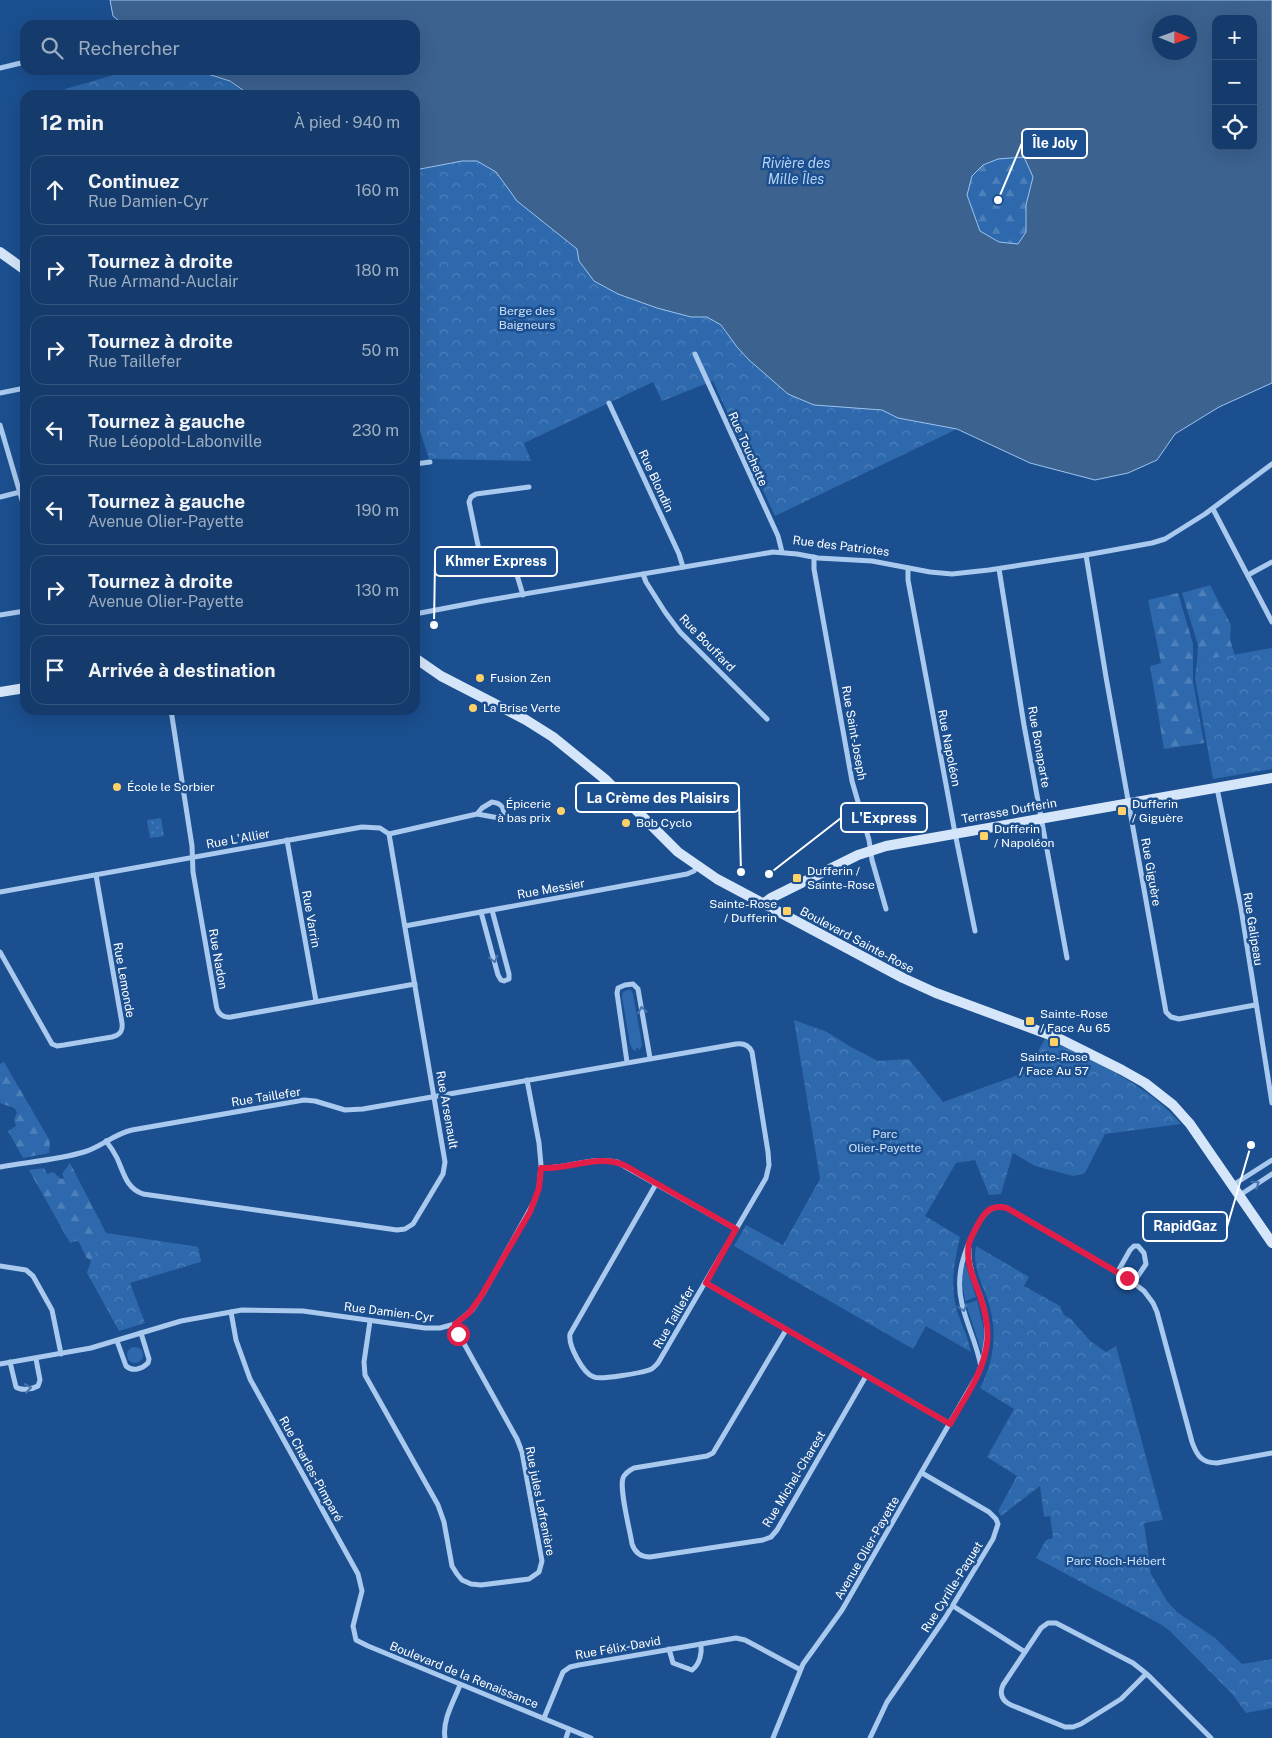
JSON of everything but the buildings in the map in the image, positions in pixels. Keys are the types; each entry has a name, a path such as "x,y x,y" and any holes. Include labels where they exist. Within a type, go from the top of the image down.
{"street":[{"path":"0,68 20,63"},
{"path":"0,252 20,266"},
{"name":"Rue Touchette","path":"695,354 778,536 782,552"},
{"path":"0,393 20,389"},
{"name":"Rue Blondin","path":"609,403 679,554 683,567"},
{"path":"0,425 20,492 0,497"},
{"path":"420,463 430,462"},
{"name":"Rue des Patriotes","path":"420,613 766,553 782,552 814,557 872,561 952,574 999,569 1086,555 1163,540 1177,534 1272,464"},
{"path":"523,594 510,552 486,554 479,550 469,502 473,495 529,487"},
{"path":"1213,509 1272,622"},
{"name":"Rue Giguère","path":"1086,555 1165,1010 1173,1018 1179,1018 1255,1006"},
{"name":"Rue Saint-Joseph","path":"814,557 814,569 849,765 886,909"},
{"path":"1248,575 1272,562"},
{"name":"Rue Napoléon","path":"908,568 908,580 975,931"},
{"name":"Rue Bonaparte","path":"999,569 1041,818 1067,958"},
{"name":"Rue Bouffard","path":"643,574 665,612 680,632 767,719"},
{"path":"0,615 20,612"},
{"name":"Boulevard Sainte-Rose","path":"420,661 441,676 526,720 554,737 603,777 673,847 698,866 763,904 908,981 1045,1032 1128,1072 1157,1091 1179,1111 1200,1136 1272,1243"},
{"path":"0,692 20,689"},
{"name":"Rue Nadon","path":"172,715 195,881 219,1013 231,1017 415,984"},
{"name":"Terrasse Dufferin","path":"763,904 771,898 850,859 870,850 892,844 1272,778"},
{"name":"Rue Galipeau","path":"1217,787 1242,915 1255,1006 1272,1103"},
{"name":"Rue L'Allier","path":"0,892 367,827 380,828 389,834 477,814 499,818 503,815 503,809 501,805 492,802 482,808 477,814"},
{"name":"Rue Arsenault","path":"106,1141 116,1156 128,1184 134,1190 143,1194 403,1230 415,1221 444,1171 444,1155 389,834"},
{"name":"Rue Varrin","path":"287,840 316,1001"},
{"name":"Rue Messier","path":"405,926 687,874 694,871 698,866"},
{"name":"Rue Lemonde","path":"0,952 48,1039 54,1046 112,1037 119,1034 122,1030 122,1023 96,875"},
{"path":"481,912 498,975 504,981 509,979 509,974 492,910"},
{"path":"627,1062 616,993 618,988 625,984 633,984 638,989 650,1058"},
{"name":"Rue Taillefer","path":"0,1167 83,1152 93,1149 115,1135 132,1130 304,1100 353,1110 650,1058 745,1044 750,1049 769,1165 764,1182 664,1356 655,1366 646,1371 594,1378 586,1372 570,1342 570,1334 656,1184"},
{"path":"455,1324 469,1313 480,1298 530,1212 539,1188 541,1168 538,1137 527,1080"},
{"path":"541,1168 555,1168 610,1160 626,1166 736,1229"},
{"path":"1233,1185 1272,1160"},
{"path":"1240,1195 1272,1174"},
{"path":"981,1367 977,1346 964,1310 959,1274 961,1263 970,1241 988,1210 1001,1207 1007,1208 1118,1272 1134,1282 1148,1295 1157,1312 1192,1442 1200,1458 1209,1463 1217,1463 1272,1453"},
{"name":"Avenue Olier-Payette","path":"772,1738 799,1670 812,1648 842,1610 981,1367 986,1351 988,1330 983,1305 969,1263 970,1241"},
{"path":"1118,1272 1130,1250 1134,1246 1138,1246 1144,1253 1146,1264 1134,1282"},
{"path":"0,1266 26,1270 33,1276 52,1310 60,1354"},
{"path":"706,1283 950,1424"},
{"name":"Rue Damien-Cyr","path":"0,1364 60,1354 117,1341 181,1321 242,1310 287,1310 430,1329 444,1328 455,1324"},
{"name":"Rue Charles-Pimparé","path":"231,1312 236,1340 250,1379 358,1574 362,1591 354,1626 354,1637"},
{"name":"Rue jules Lafrenière","path":"370,1321 364,1362 365,1375 438,1505 444,1522 451,1562 455,1572 462,1580 474,1585 530,1579 539,1572 542,1561 522,1452 518,1441 460,1337 455,1324"},
{"name":"Rue Michel-Charest","path":"786,1330 714,1453 634,1468 624,1476 622,1485 632,1544 639,1554 650,1557 763,1540 771,1537 777,1530 866,1376"},
{"path":"117,1341 126,1366 133,1369 143,1367 148,1363 149,1359 141,1333"},
{"path":"10,1362 16,1387 21,1390 38,1386 40,1380 36,1359"},
{"name":"Rue Cyrille-Paquet","path":"870,1738 887,1702 953,1606 993,1539 998,1524 989,1512 922,1473"},
{"path":"953,1606 1025,1652"},
{"path":"1146,1674 1120,1699 1080,1724 1068,1728 1011,1705 1002,1699 1001,1691 1003,1685 1025,1652 1044,1626 1056,1623 1123,1657 1146,1674 1211,1738"},
{"name":"Boulevard de la Renaissance","path":"354,1637 363,1644 591,1738"},
{"name":"Rue Félix-David","path":"544,1718 561,1675 567,1668 734,1638 742,1639 799,1670"},
{"name":"Rue Félix-David","path":"669,1650 674,1663 692,1670 697,1665 701,1644"},
{"path":"445,1738 446,1720 460,1685"},
{"path":"566,1738 569,1729"}],"green space":[{"path":"114,75 211,75 230,81 243,90 66,90"},
{"name":"Berge des Baigneurs","path":"478,155 907,404 957,429 775,516 713,381 662,401 653,382 524,443 531,461 429,459 420,431 420,163"},
{"path":"1025,157 1033,177 1026,205 1026,232 1018,244 999,242 980,231 967,195 972,176 983,165 998,159"},
{"path":"1210,585 1231,625 1230,640 1235,655 1197,661 1198,645 1182,593"},
{"path":"1178,593 1193,644 1193,681 1204,743 1164,749 1150,666 1161,663 1148,600"},
{"path":"1272,648 1272,769 1213,779 1195,678 1197,661"},
{"path":"161,818 164,836 150,838 147,820"},
{"path":"631,990 633,994 642,1044 638,1050 636,1048 636,1051 633,1050 630,1044 622,997 623,992"},
{"name":"Parc Olier-Payette","path":"794,1020 827,1032 878,1061 909,1059 943,1102 1026,1072 1045,1039 1100,1064 1136,1085 1168,1110 1181,1124 1105,1134 1085,1173 1073,1176 1035,1166 1013,1153 1001,1194 989,1195 975,1160 956,1163 925,1216 960,1237 953,1283 957,1311 971,1352 926,1326 913,1349 734,1246 746,1225 783,1245 820,1179"},
{"path":"4,1062 50,1141 49,1153 23,1158 8,1131 16,1126 14,1120 17,1112 14,1108 0,1103 0,1064"},
{"path":"70,1163 106,1233 198,1247 201,1262 87,1273 91,1261 86,1257 79,1242 70,1243 29,1170 44,1168 47,1174 53,1172 61,1179 64,1178 62,1174"},
{"path":"111,1234 198,1247 201,1262 130,1283 145,1323 119,1331 87,1273 99,1242"},
{"name":"Parc Roch-Hébert","path":"976,1246 1029,1277 1024,1286 1060,1306 1064,1315 1071,1319 1090,1341 1106,1352 1116,1346 1163,1520 1144,1523 1151,1574 1167,1601 1177,1612 1215,1638 1242,1664 1272,1659 1272,1708 1246,1713 1233,1695 1170,1631 1036,1558 1046,1540 1053,1538 1050,1516 1044,1517 1040,1486 1001,1516 998,1511 1017,1476 987,1457 1014,1409 980,1388 992,1355 994,1332 987,1298 976,1266"},
{"path":"964,1265 966,1265 976,1297 965,1301 962,1280"},
{"path":"977,1300 984,1330 983,1350 981,1350 966,1304"},
{"path":"135,1347 143,1355 135,1363 127,1355"}],"water":[{"name":"Rivière des Mille Îles","path":"110,0 1272,0 1272,383 1219,407 1175,434 1157,460 1128,473 1095,480 1030,463 957,429 898,418 882,410 814,405 788,394 749,360 721,325 707,317 691,317 657,308 618,294 594,281 579,261 577,249 517,201 496,172 477,161 462,161 420,169 420,90 243,90 230,81 211,75 420,75 420,20 118,20 113,16","holes":["1024,157 1033,177 1026,205 1026,232 1018,244 999,242 980,231 967,195 972,176 983,165 998,159"]}],"place":[{"name":"Île Joly","path":"998,200"},
{"name":"Khmer Express","path":"434,625"},
{"name":"Fusion Zen","path":"480,678"},
{"name":"La Brise Verte","path":"473,708"},
{"name":"École le Sorbier","path":"117,787"},
{"name":"Épicerie à bas prix","path":"561,811"},
{"name":"Dufferin / Giguère","path":"1122,811"},
{"name":"Bob Cyclo","path":"626,823"},
{"name":"Dufferin / Napoléon","path":"984,836"},
{"name":"La Crème des Plaisirs","path":"741,872"},
{"name":"L'Express","path":"769,874"},
{"name":"Dufferin / Sainte-Rose","path":"797,878"},
{"name":"Sainte-Rose / Dufferin","path":"787,911"},
{"name":"Sainte-Rose / Face Au 65","path":"1030,1021"},
{"name":"Sainte-Rose / Face Au 57","path":"1054,1042"},
{"name":"RapidGaz","path":"1251,1145"}],"route":[{"path":"458,1334 455,1324 469,1313 480,1298 530,1212 539,1188 541,1168 555,1168 601,1160 610,1160 626,1166 736,1229 706,1283 950,1424 980,1370 986,1348 988,1330 986,1318 974,1281 968,1254 970,1241 988,1210 998,1206 1007,1208 1127,1278"}]}
